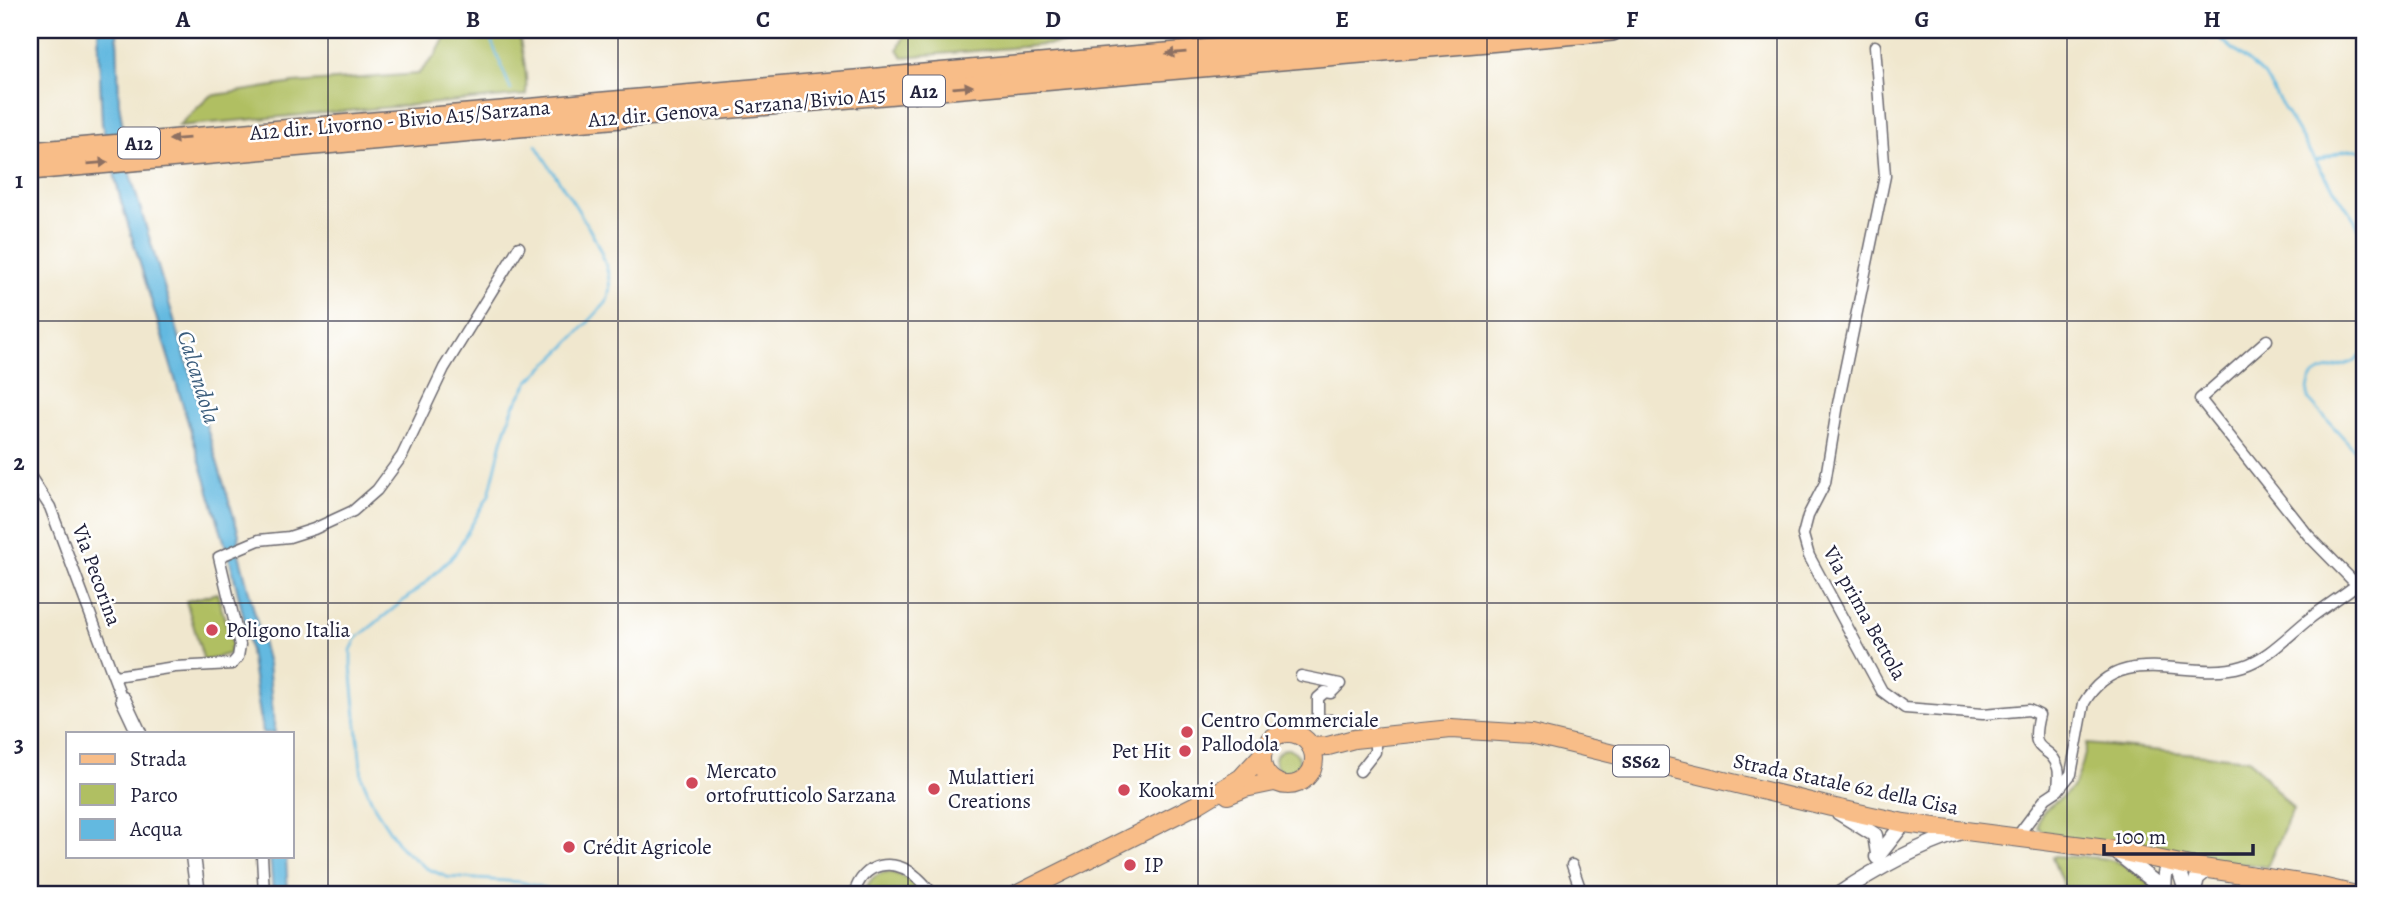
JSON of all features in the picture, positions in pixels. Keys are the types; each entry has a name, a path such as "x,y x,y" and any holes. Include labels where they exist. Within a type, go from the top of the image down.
{"highway":[{"name":"A12 dir. Livorno - Bivio A15/Sarzana","path":"30,153 1440,30"},
{"name":"A12 dir. Genova - Sarzana/Bivio A15","path":"30,169 1612,30"}],"main road":[{"name":"Strada Statale 62 della Cisa","path":"1018,894 1198,804 1241,778 1262,755 1269,741 1282,733 1301,736 1311,747 1451,729 1531,734 1905,823 2114,850 2208,869 2314,885 2350,894"},
{"name":"Strada Statale 62 della Cisa","path":"1198,804 1245,788 1274,782 1286,786 1297,784 1336,750 1375,737"},
{"path":"1311,747 1314,758 1312,771"},
{"path":"1262,755 1265,773 1274,782"}],"street":[{"name":"Via prima Bettola","path":"1875,46 1885,176 1838,404 1825,483 1808,516 1803,536 1808,556 1882,691 1905,708 1983,714 2035,711 2039,715 2035,737 2038,746 2055,760 2060,771 2058,790"},
{"path":"115,676 175,667 232,664 238,657 240,645 222,556 259,540 289,537 314,529 353,511 377,490 402,456 444,368 519,247"},
{"path":"2015,838 2046,798 2058,790 2071,774 2084,703 2105,678 2125,669 2152,665 2224,670 2245,666 2264,655 2361,581 2308,535 2200,399 2267,340"},
{"name":"Via Pecorina","path":"30,476 50,507 100,646 139,732"},
{"path":"1301,676 1340,684 1331,693 1325,692 1318,698 1318,717 1331,720"},
{"path":"1360,771 1375,752 1375,737"},
{"path":"1831,807 1875,835 1878,854"},
{"path":"1871,872 1878,854 1905,823"},
{"path":"1904,854 1908,836 1905,823"},
{"path":"1839,894 1904,854 1962,832"},
{"path":"2114,850 2166,892"},
{"path":"193,858 198,894"},
{"path":"262,858 264,894"},
{"path":"2166,892 2165,873 2177,863 2187,894"},
{"path":"855,894 857,883 865,873 877,866 888,865 903,868 917,876 933,894"},
{"path":"1572,865 1582,894"},
{"path":"2193,894 2197,878 2208,869"}],"green space":[{"path":"449,30 518,30 526,95 178,126 210,96 294,83 418,74 435,56"},
{"path":"907,30 1223,30 903,57 898,49"},
{"name":"Poligono Italia","path":"217,593 233,647 229,648 231,653 204,661 186,601"},
{"path":"2087,744 2249,759 2293,809 2267,867 2048,836 2038,827 2039,820 2046,809 2073,786"},
{"path":"1287,749 1298,756 1299,761 1292,772 1287,773 1276,766 1275,761 1282,750"},
{"path":"2052,858 2101,858 2118,862 2162,894 2067,894"},
{"path":"889,872 908,880 922,894 864,894 873,878"}],"water":[{"name":"Calcandola","path":"98,30 117,30 119,103 130,174 239,534 238,550 268,664 275,732 263,732 246,627 231,564 121,201 102,124"},
{"path":"270,858 286,858 288,894 273,894"}],"waterway":[{"path":"487,30 511,90"},
{"path":"2210,30 2264,75 2315,161 2347,150 2354,149 2365,153"},
{"path":"536,145 598,245 610,286 606,303 529,381 513,408 489,495 454,555 424,584 357,638 351,650 351,666 362,778 375,808 401,848 426,868 447,877 521,882 559,894"},
{"path":"2316,162 2355,220 2365,243"},
{"path":"2365,351 2352,362 2315,375 2308,388 2308,399 2365,461"}],"place":[{"name":"Poligono Italia","path":"212,630"},
{"name":"Centro Commerciale Pallodola","path":"1187,732"},
{"name":"Pet Hit","path":"1185,751"},
{"name":"Mercato ortofrutticolo Sarzana","path":"692,783"},
{"name":"Mulattieri Creations","path":"934,789"},
{"name":"Kookami","path":"1124,790"},
{"name":"Crédit Agricole","path":"569,847"},
{"name":"IP","path":"1130,865"}]}
